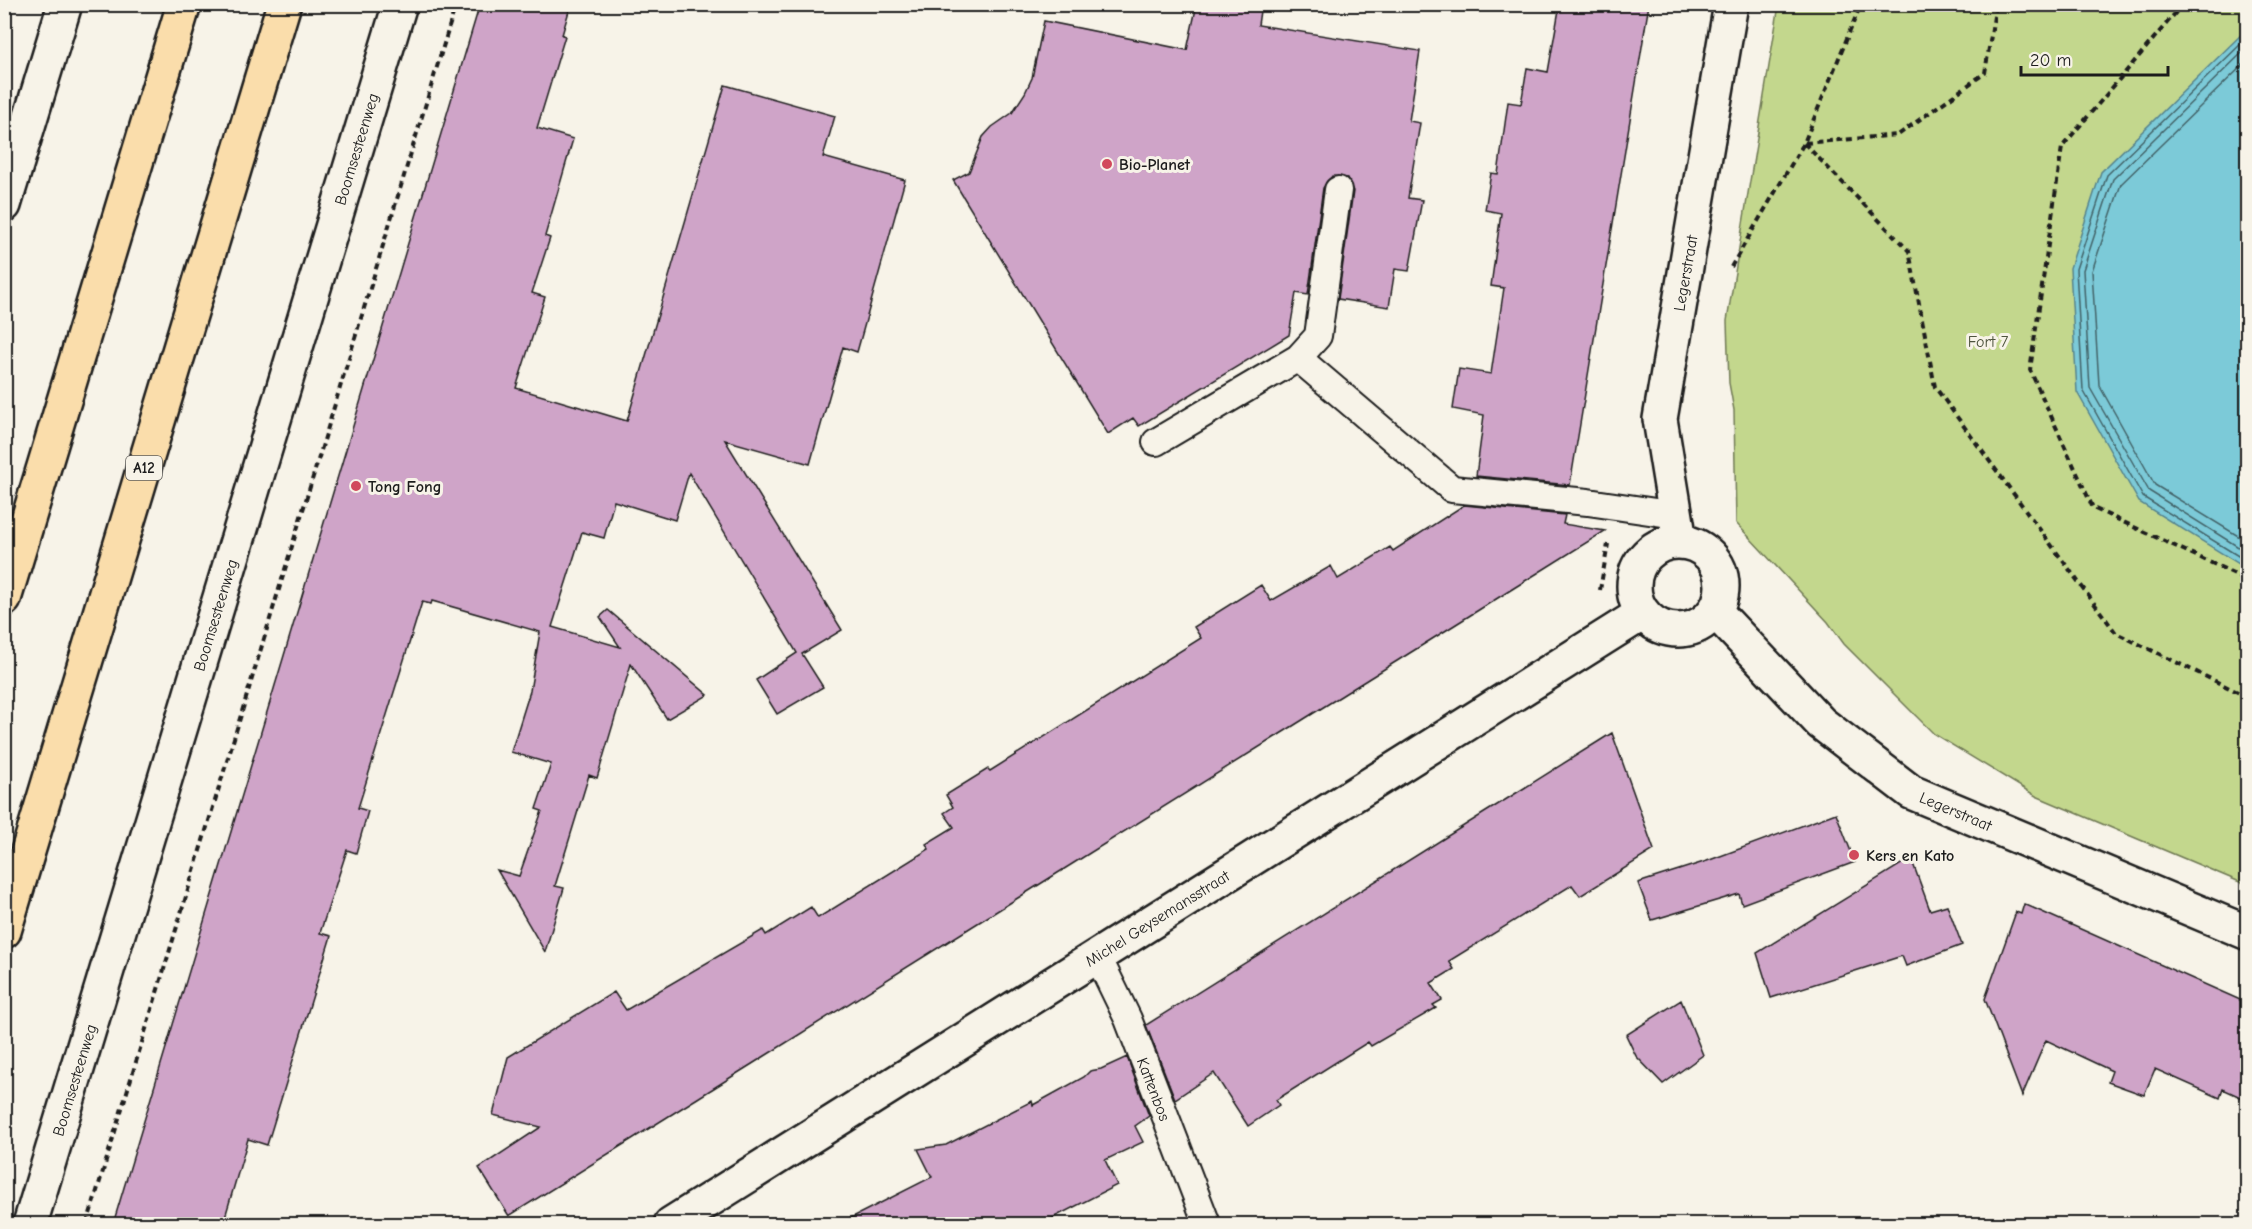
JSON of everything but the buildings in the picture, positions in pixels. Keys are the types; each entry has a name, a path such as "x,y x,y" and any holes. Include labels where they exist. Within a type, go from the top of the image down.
{"highway":[{"path":"4,599 184,4"},
{"name":"A12","path":"4,931 284,4"}],"street":[{"path":"4,205 65,4"},
{"name":"Boomsesteenweg","path":"30,1224 400,4"},
{"name":"Legerstraat","path":"1678,528 1660,419 1731,4"},
{"path":"1678,528 1714,558 1722,575 1722,594 1715,611 1705,621 1679,630 1653,622 1643,613 1636,600 1634,586 1636,572 1642,559 1665,543 1678,528"},
{"name":"Legerstraat","path":"1715,611 1821,723 1911,792 2247,933"},
{"name":"Michel Geysemansstraat","path":"671,1224 1643,613"}],"lane":[{"path":"1156,442 1298,358 1318,336 1338,190"},
{"path":"1298,358 1452,489 1597,503 1678,528"},
{"name":"Kattenbos","path":"1097,955 1128,1019 1207,1224"}],"path":[{"path":"87,1224 456,4"},
{"path":"1683,284 1718,288 1804,143 1861,4"},
{"path":"1804,143 1898,135 1985,73 1996,4"},
{"path":"2183,4 2062,147 2030,370 2093,508 2247,580"},
{"path":"1804,143 1909,251 1935,387 2116,633 2247,697"}],"green space":[{"name":"Fort 7","path":"1779,5 2247,5 2247,885 2036,796 1934,734 1844,644 1828,622 1736,523 1734,410 1729,383 1727,321"}],"water":[{"path":"2247,29 2247,569 2139,502 2077,392 2070,268 2101,172"}],"place":[{"name":"Bio-Planet","path":"1107,164"},
{"name":"Tong Fong","path":"356,486"},
{"name":"Kers en Kato","path":"1854,855"}]}
